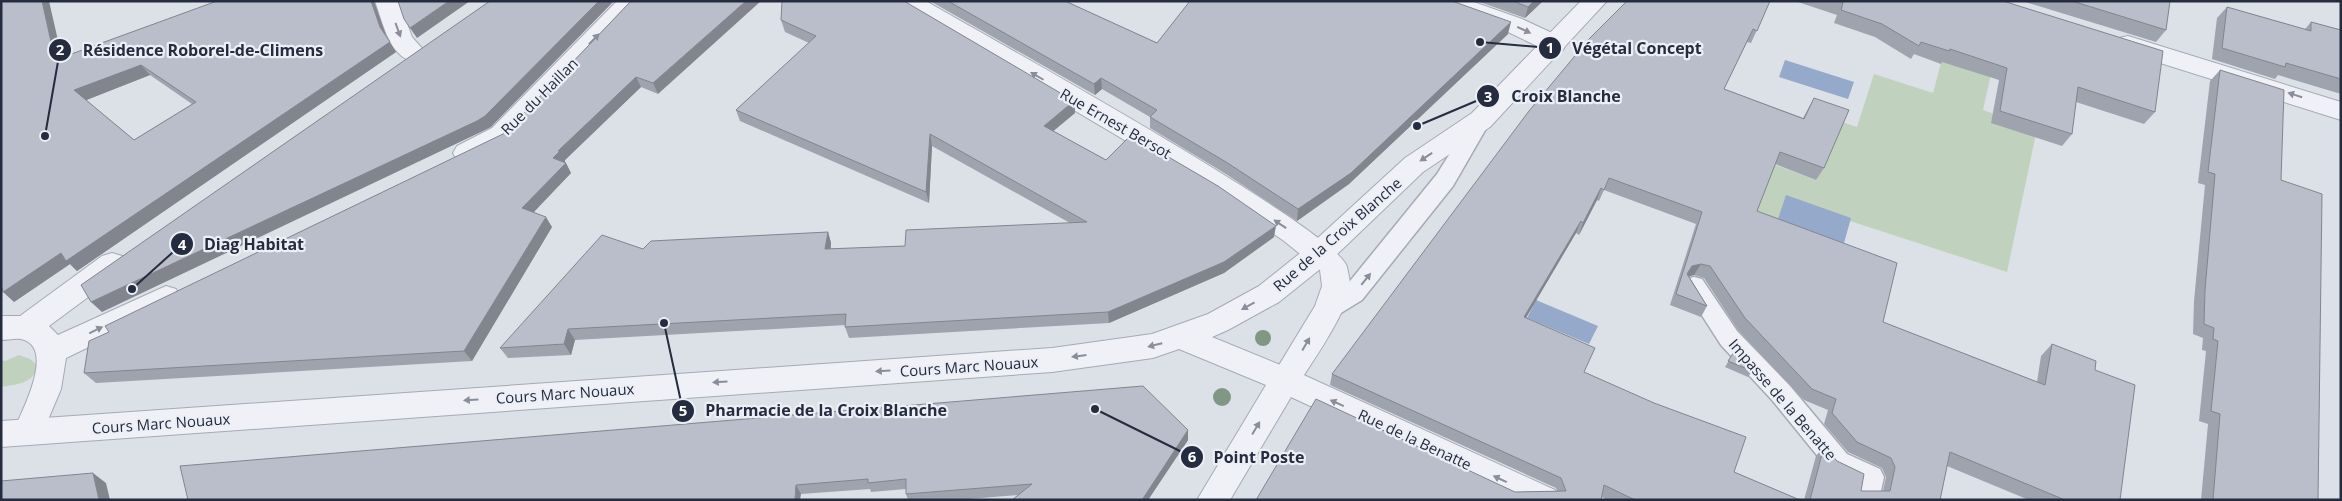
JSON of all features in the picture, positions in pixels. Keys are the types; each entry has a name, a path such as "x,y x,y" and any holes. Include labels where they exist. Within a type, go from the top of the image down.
{"street":[{"path":"387,1 402,41 408,50 415,54"},
{"name":"Rue du Haillan","path":"448,162 501,135 631,1"},
{"name":"Rue Ernest Bersot","path":"908,1 1228,188 1294,232 1333,265 1336,286 1328,309"},
{"path":"1446,1 1514,26 1554,44"},
{"name":"Rue de la Croix Blanche","path":"1128,350 1153,346 1182,337 1218,322 1269,294 1319,254 1414,165 1481,120 1595,1"},
{"path":"390,70 438,38"},
{"path":"2111,39 2341,111"},
{"path":"13,328 132,251"},
{"path":"52,351 189,286"},
{"name":"Rue de la Croix Blanche","path":"1213,500 1328,309"},
{"path":"13,328 45,340 52,351 53,364 44,393 15,433"},
{"name":"Rue de la Benatte","path":"1182,337 1286,380 1544,500"},
{"name":"Cours Marc Nouaux","path":"15,433 1052,360 1128,350"}],"lane":[{"name":"Rue de la Croix Blanche","path":"1328,309 1354,293 1360,286 1445,180 1481,120"},
{"name":"Impasse de la Benatte","path":"1694,286 1729,338 1781,393 1838,462 1871,477 1866,500"}],"green space":[{"path":"1955,10 1991,74 1983,110 2037,129 2007,272 1850,221 1839,256 1738,219 1748,155 1816,180 1842,122 1857,127 1874,74 1933,93"},
{"path":"19,355 30,359 38,366 36,372 24,382 1,387 1,360 5,361"}],"water":[{"path":"1785,60 1854,82 1848,99 1779,77"},
{"path":"1786,195 1851,218 1844,243 1778,219"},
{"path":"1536,300 1598,326 1589,344 1527,318"}],"building":[{"path":"1,1 42,1 55,60 217,1 371,1 380,27 390,42 66,261 61,253 3,292 1,285","holes":["141,65 196,102 134,140 74,90"]},
{"path":"398,1 449,1 410,28 404,19"},
{"path":"490,1 599,1 485,116 477,121 91,302 81,285"},
{"path":"631,1 746,1 653,83 636,77 558,151 560,151 553,158 566,163 522,208 546,217 464,351 84,373 89,341 109,332 105,326 505,133"},
{"path":"782,1 904,1 1074,101 1044,126 1106,160 1131,135 1218,186 1276,226 1224,262 1108,312 845,327 846,314 568,329 564,344 500,348 602,235 643,249 651,241 828,232 825,249 905,246 906,230 1087,222 930,134 926,192 736,110 816,36 781,20"},
{"path":"948,1 1065,1 1157,43 1190,1 1452,1 1511,22 1351,173 1298,209 1226,162 1150,117 1157,110 1101,78 1094,84"},
{"path":"1513,1 1534,1 1528,7"},
{"path":"1627,1 1770,1 1757,31 1753,29 1724,89 1804,119 1814,98 1849,110 1824,168 1780,152 1757,211 1897,263 1883,322 2045,385 2052,344 2096,361 2095,370 2135,385 2120,500 2065,500 1950,452 1940,500 1810,500 1824,446 1837,461 1864,474 1861,491 1890,491 1895,467 1891,458 1857,442 1832,413 1836,399 1812,389 1745,318 1710,266 1701,264 1692,266 1687,274 1707,306 1676,294 1702,212 1609,178 1604,190 1601,188 1583,223 1581,221 1524,317 1595,348 1584,372 1654,403 1746,437 1734,472 1800,500 1635,500 1604,485 1601,500 1256,500 1316,399 1515,492 1566,491 1561,478 1332,374 1529,111 1589,39"},
{"path":"1839,1 2003,1 2163,51 2155,112 2078,87 2072,134 2000,111 2007,68 1950,49 1949,51 1921,42 1919,46 1882,24 1841,10 1843,3"},
{"path":"2072,1 2170,1 2166,30"},
{"path":"2227,7 2311,31 2311,22 2341,30 2341,79 2286,63 2285,67 2222,48"},
{"path":"2220,70 2284,90 2281,180 2322,194 2318,500 2213,500 2220,414 2211,411 2218,341 2213,339 2214,328 2204,324 2215,174 2208,172"},
{"path":"1734,352 1752,371 1728,361"},
{"path":"1143,386 1188,430 1142,500 1012,500 1032,484 906,494 906,479 868,483 868,479 796,485 795,500 188,500 180,466"},
{"path":"93,473 99,500 1,500 1,481"}],"place":[{"name":"Végétal Concept","path":"1480,42"},
{"name":"Croix Blanche","path":"1417,126"},
{"name":"Résidence Roborel-de-Climens","path":"45,136"},
{"name":"Diag Habitat","path":"132,289"},
{"name":"Pharmacie de la Croix Blanche","path":"664,323"},
{"name":"Point Poste","path":"1095,409"}]}
